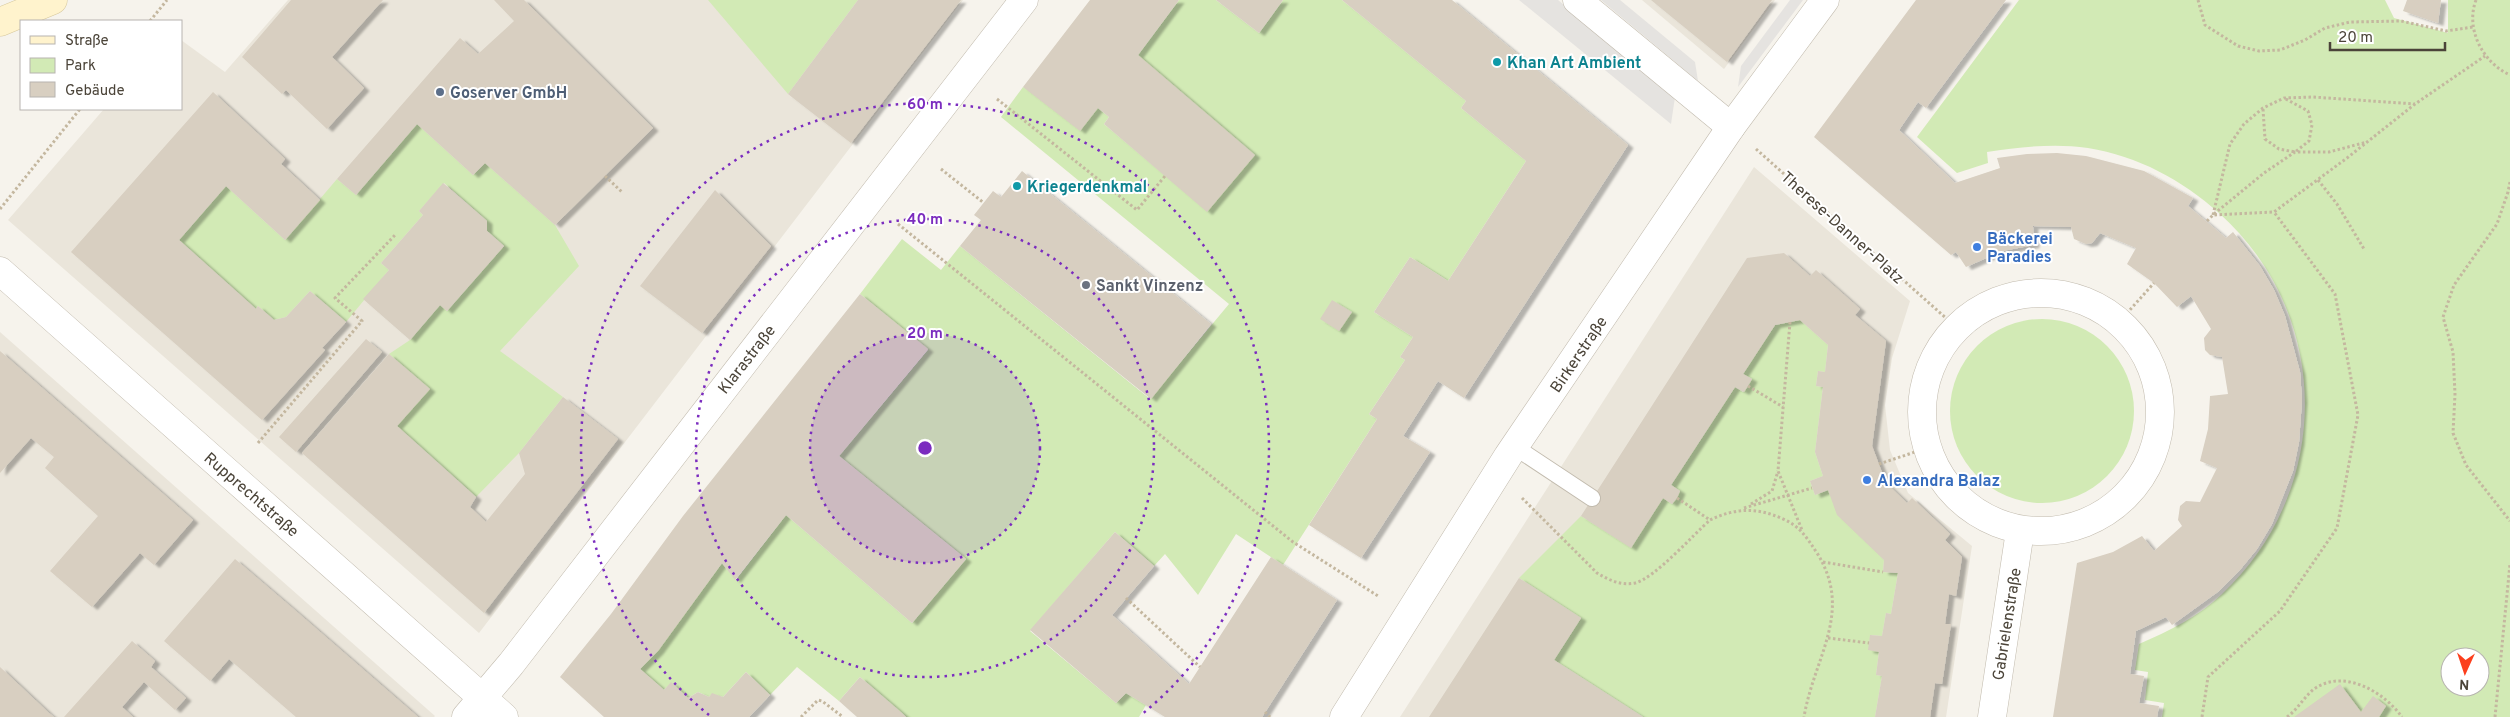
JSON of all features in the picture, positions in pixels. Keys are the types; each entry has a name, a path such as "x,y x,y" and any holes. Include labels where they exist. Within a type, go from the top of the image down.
{"main road":[{"path":"0,22 52,0"}],"street":[{"name":"Klarastraße","path":"475,708 1024,0"},
{"path":"1577,0 1730,127"},
{"name":"Birkerstraße","path":"1344,717 1515,447 1730,127 1825,0"},
{"name":"Rupprechtstraße","path":"0,271 475,708 504,717"},
{"path":"2058,293 2092,303 2120,321 2141,345 2156,374 2160,395 2161,420 2158,439 2145,473 2129,494 2105,513 2083,524 2062,530 2020,531 1994,522 1970,508 1951,490 1937,471 1927,448 1923,432 1921,404 1926,379 1935,355 1956,327 1986,305 2018,294 2058,293"},
{"name":"Gabrielenstraße","path":"1992,717 2020,531"}],"lane":[{"path":"1515,447 1592,498"}],"path":[{"path":"151,20 167,0"},
{"path":"2198,0 2205,25 2238,46 2259,50 2280,50 2305,40 2325,28 2350,22 2401,21 2446,31 2473,27"},
{"path":"2476,0 2473,27 2477,42 2485,56 2500,71 2510,75"},
{"path":"2213,215 2274,212 2415,104 2485,56"},
{"path":"2213,215 2230,144 2244,124 2263,108 2284,98 2336,97 2372,102 2415,104"},
{"path":"997,98 1136,210 1165,176"},
{"path":"2207,221 2264,173 2309,141 2312,125 2308,111 2284,98"},
{"path":"2263,108 2265,139 2279,148 2294,152 2329,152 2369,141"},
{"path":"0,210 79,110"},
{"name":"Therese-Danner-Platz","path":"1730,127 1956,327"},
{"path":"942,169 984,203"},
{"path":"605,176 622,193"},
{"path":"2318,180 2338,204 2364,249"},
{"path":"2510,182 2496,224 2454,285 2443,317 2453,352 2455,394 2453,433 2466,464 2510,520"},
{"path":"2202,717 2208,677 2280,611 2337,528 2358,415 2335,294 2274,212"},
{"path":"898,224 1293,542 1378,596"},
{"path":"258,443 362,321 335,298 396,234"},
{"path":"2120,321 2154,283"},
{"path":"1497,474 1570,543 1597,573 1623,584 1634,583 1648,577 1710,520 1761,500 1772,491 1778,471 1790,322"},
{"path":"1748,386 1783,407"},
{"path":"1879,464 1927,448"},
{"path":"1778,471 1802,531 1823,562 1830,577 1833,599 1828,638 1810,686 1804,717"},
{"path":"1741,509 1787,497 1812,488"},
{"path":"1676,498 1710,520"},
{"path":"1741,509 1775,515 1802,531"},
{"path":"1823,562 1883,572"},
{"path":"2495,717 2510,564"},
{"path":"1126,598 1200,667"},
{"path":"1828,638 1869,642"},
{"path":"2287,717 2315,689 2329,682 2354,683 2370,689 2382,697 2402,717"},
{"path":"2378,700 2382,697"},
{"path":"801,717 818,700 842,717"},
{"path":"1265,712 1270,717"}],"shaded area":[{"path":"288,0 963,0 479,633 8,220 103,110 182,110 182,41 225,72"},
{"path":"1519,0 1558,0 1675,97 1671,124"},
{"path":"1601,0 1620,0 1695,62 1698,81"},
{"path":"1642,0 1775,0 1724,69"},
{"path":"1790,0 1803,0 1738,87 1741,66"},
{"path":"1754,167 1910,301 1892,358 1885,405 1890,450 1908,493 1972,546 1946,717 1400,717"},
{"path":"0,332 435,716 0,717"}],"green space":[{"path":"708,0 858,0 788,94"},
{"path":"1179,0 1216,0 1259,33 1283,0 1342,0 1466,101 1461,108 1526,161 1448,281 1410,257 1374,312 1413,337 1400,357 1405,360 1369,414 1377,419 1283,565 1236,534 1198,595 1165,554 1154,566 1115,532 1030,631 1116,703 1126,693 1146,705 1139,717 906,717 860,677 839,701 797,667 770,695 746,672 723,697 712,694 709,697 698,692 688,698 671,683 664,690 640,669 658,650 722,563 736,580 786,515 912,623 966,559 839,456 928,350 860,294 902,239 941,270 960,246 1150,399 1229,304 1001,117 1023,87 1098,108 1109,117 1104,124 1207,211 1138,55"},
{"path":"2019,0 2385,0 2394,18 2448,33 2448,0 2510,0 2510,717 2162,717 2164,703 2145,700 2148,672 2135,670 2139,644 2172,629 2203,610 2222,594 2258,552 2284,505 2300,455 2305,403 2299,351 2283,301 2256,254 2219,213 2190,190 2142,163 2088,148 2038,146 1987,152 1988,163 1957,173 1917,137"},
{"path":"417,124 473,175 485,163 555,225 579,266 500,351 563,397 519,453 476,497 397,426 429,389 389,354 410,340 440,305 447,311 504,246 487,231 487,221 444,183 419,211 423,215 381,263 389,270 346,322 310,291 286,317 274,320 258,306 256,309 179,240 226,186 285,240 337,179 356,195"},
{"path":"2042,319 2060,321 2077,326 2107,346 2127,376 2132,393 2134,411 2132,429 2127,446 2107,476 2077,496 2060,501 2042,503 2024,501 2007,496 1977,476 1957,446 1952,429 1950,411 1952,393 1957,376 1977,346 2007,326 2024,321"},
{"path":"1800,320 1828,345 1825,372 1818,371 1816,386 1823,387 1815,452 1823,476 1810,481 1815,495 1828,490 1884,560 1883,572 1898,573 1891,614 1886,613 1882,636 1871,635 1869,643 1879,652 1876,675 1882,676 1875,717 1643,717 1554,660 1581,618 1519,578 1581,516 1631,547 1663,498 1672,504 1680,491 1671,485 1735,387 1743,392 1752,379 1743,374 1775,325"}],"building":[{"path":"291,0 383,0 332,57 364,88 327,129 286,90 282,94 242,57"},
{"path":"494,0 524,0 653,128 555,225 485,163 473,175 417,124 356,195 337,179 460,38 478,54 514,21"},
{"path":"858,0 961,0 851,143 788,94"},
{"path":"1090,0 1179,0 1138,55 1255,155 1207,212 1104,124 1109,117 1098,108 1080,131 1023,87"},
{"path":"1216,0 1283,0 1259,33"},
{"path":"1342,0 1452,0 1628,145 1464,398 1438,381 1403,436 1430,452 1361,558 1309,525 1377,419 1369,414 1405,360 1400,357 1413,337 1374,312 1410,257 1448,281 1526,161 1461,108 1466,101"},
{"path":"1651,0 1772,0 1727,62"},
{"path":"1916,0 2006,0 1926,108 1918,102 1899,130 1955,183 2000,168 1997,158 2027,154 2057,153 2086,156 2144,171 2193,198 2188,206 2226,238 2233,232 2260,266 2274,290 2285,316 2300,372 2302,400 2299,442 2293,471 2272,524 2257,549 2239,571 2219,591 2172,625 2166,617 2136,631 2130,674 2144,676 2139,703 2159,706 2157,717 2053,717 2077,563 2113,552 2142,536 2154,551 2182,526 2178,520 2180,506 2186,501 2200,502 2217,468 2200,461 2208,429 2210,396 2228,394 2222,357 2210,355 2205,350 2204,338 2211,329 2191,296 2177,307 2154,283 2127,264 2136,248 2100,233 2092,243 2086,244 2074,239 2071,227 2033,226 2034,245 2002,251 1966,267 1956,252 1951,255 1814,137"},
{"path":"2407,0 2441,0 2438,23 2403,11"},
{"path":"213,92 285,159 281,164 320,200 285,240 226,186 179,240 256,309 258,306 274,320 286,317 310,291 346,322 322,348 325,350 262,420 71,252"},
{"name":"Sankt Vinzenz","path":"1022,171 1211,324 1151,399 960,246 981,220 974,215 993,191 1001,197"},
{"path":"443,183 487,221 487,231 504,246 447,311 440,305 410,340 363,299 389,270 381,263 423,215 419,211"},
{"path":"715,190 771,246 702,333 640,286"},
{"path":"1784,253 1810,276 1816,270 1860,309 1855,315 1886,341 1872,446 1886,483 1907,503 1912,498 1950,534 1945,540 1962,557 1956,596 1949,594 1945,624 1951,624 1942,684 1935,683 1930,717 1875,717 1882,676 1876,675 1879,652 1868,650 1870,635 1882,636 1886,613 1891,614 1898,573 1883,572 1884,560 1837,515 1828,490 1815,495 1810,481 1823,476 1815,452 1823,387 1816,386 1818,371 1825,372 1828,345 1800,320 1775,325 1743,374 1752,379 1748,386 1744,392 1735,387 1671,485 1680,491 1677,498 1672,504 1663,498 1631,548 1581,516 1747,258"},
{"path":"860,294 928,349 839,456 966,559 912,623 786,515 735,580 722,563 658,651 640,669 664,690 671,682 688,698 698,692 709,697 712,693 723,697 746,672 770,695 749,717 604,717 560,677 611,614 683,516"},
{"path":"1332,300 1352,312 1339,331 1320,319"},
{"path":"366,339 382,352 296,452 279,437"},
{"path":"0,351 193,520 154,565 140,553 92,607 50,571 98,516 45,468 54,457 31,438 0,473"},
{"path":"389,354 430,389 397,426 476,497 470,507 486,522 525,474 519,453 563,397 618,439 484,613 302,453"},
{"path":"1115,532 1154,566 1112,615 1189,684 1271,557 1337,600 1262,717 1165,717 1126,693 1116,703 1030,630"},
{"path":"235,559 418,717 296,717 229,659 210,681 164,641"},
{"path":"1519,578 1581,618 1554,660 1643,717 1429,717"},
{"path":"132,641 155,661 151,667 186,698 175,710 144,682 122,707 133,717 64,717"},
{"path":"0,667 49,713 54,717 0,717"},
{"path":"860,677 906,717 857,717 839,701"},
{"path":"2340,684 2361,712 2373,696 2386,706 2379,717 2294,717"}],"place":[{"name":"Khan Art Ambient","path":"1497,62"},
{"name":"Goserver GmbH","path":"440,92"},
{"name":"Kriegerdenkmal","path":"1017,186"},
{"name":"Bäckerei Paradies","path":"1977,247"},
{"name":"Sankt Vinzenz","path":"1086,285"},
{"name":"Alexandra Balaz","path":"1867,480"}]}
